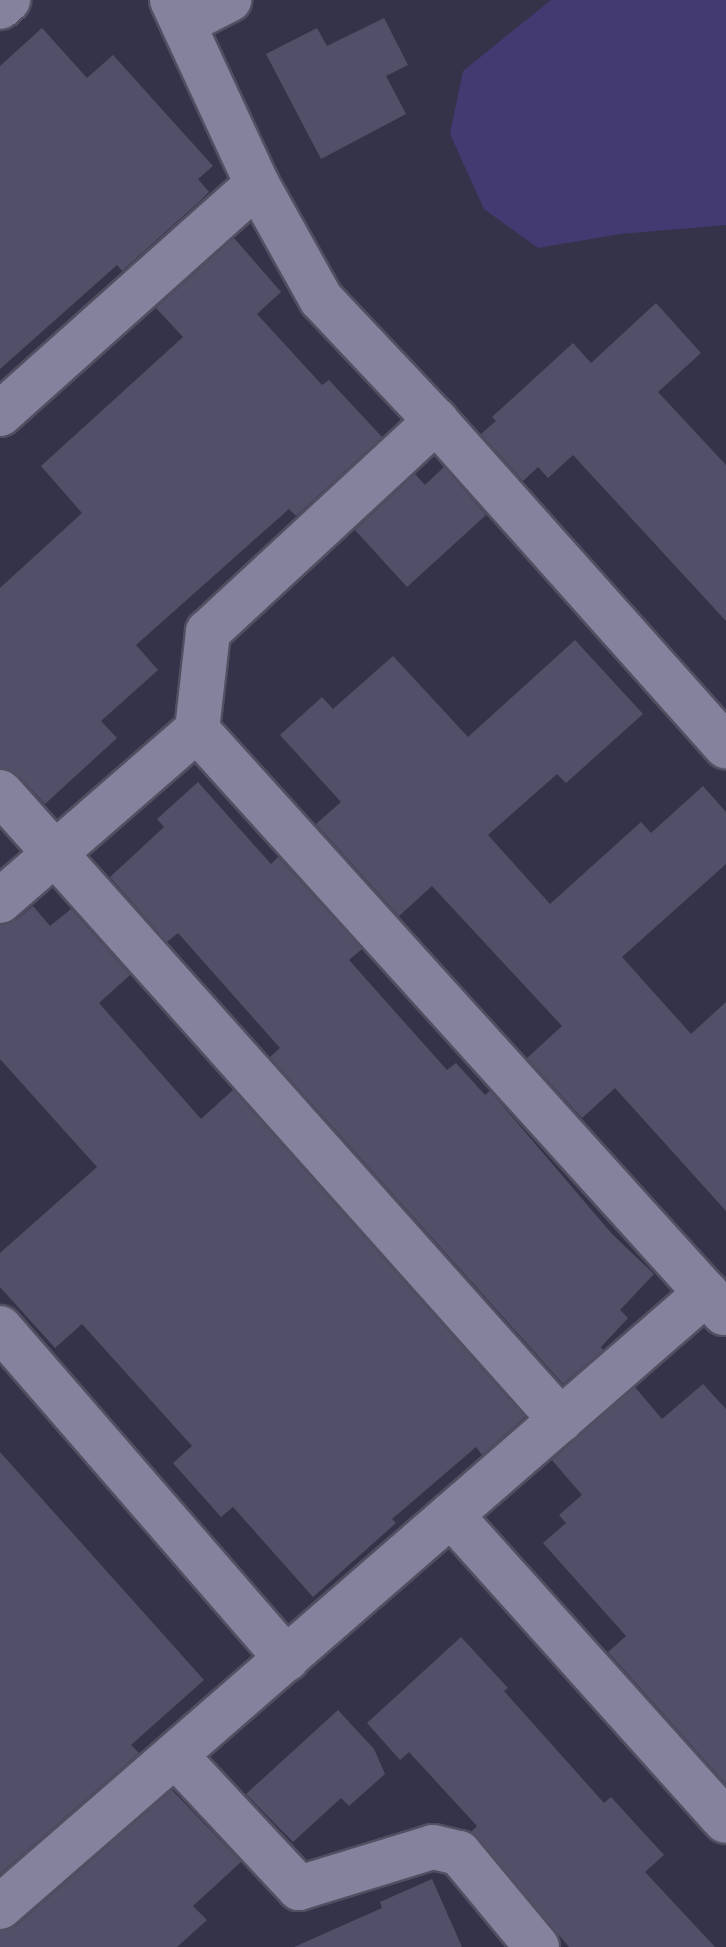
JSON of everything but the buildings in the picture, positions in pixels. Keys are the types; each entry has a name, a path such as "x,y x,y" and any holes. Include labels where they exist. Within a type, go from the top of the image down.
{"street":[{"path":"0,7 8,0"},
{"path":"229,0 178,11 257,184 321,299 436,421 726,747"},
{"path":"0,414 257,184"},
{"path":"0,901 197,730 208,632 436,421"},
{"path":"0,1907 561,1420 716,1304 197,730"},
{"path":"0,792 561,1420"},
{"path":"0,1328 287,1659"},
{"path":"451,1515 726,1821"},
{"path":"175,1755 299,1888 433,1847 459,1853 537,1947"}],"shaded area":[{"path":"551,0 726,0 726,225 620,234 538,248 484,209 450,134 463,71"}]}
